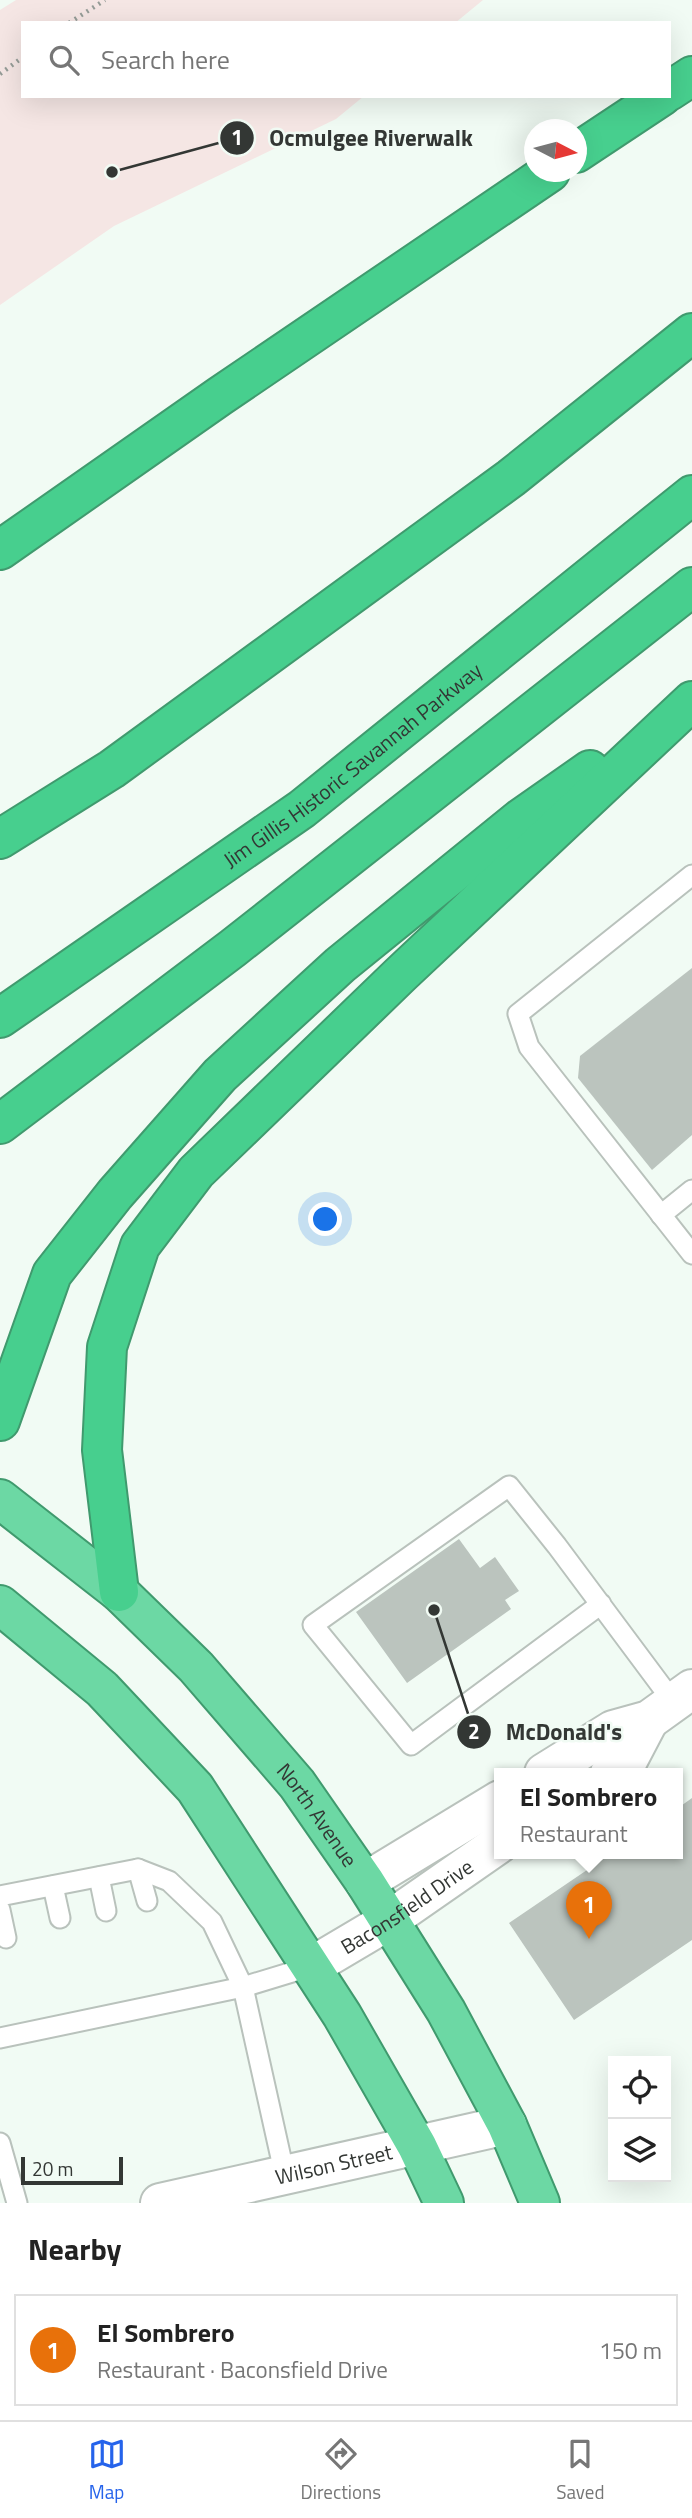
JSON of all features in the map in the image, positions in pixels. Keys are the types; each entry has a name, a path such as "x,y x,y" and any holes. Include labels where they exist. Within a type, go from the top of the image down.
{"highway":[{"path":"671,90 692,76"},
{"path":"587,146 659,98"},
{"path":"0,550 231,388 535,182"},
{"path":"0,839 112,769 478,502 692,333"},
{"name":"Jim Gillis Historic Savannah Parkway","path":"0,1018 302,809 692,495"},
{"path":"0,1124 233,948 692,587"},
{"path":"0,1421 52,1274 115,1194 220,1075 340,965 520,819 692,700"},
{"path":"120,1592 102,1450 107,1347 140,1246 196,1172 401,974 692,700"},
{"name":"North Avenue","path":"0,1499 120,1592 196,1667 297,1784 365,1882 446,2011 507,2125 540,2203"},
{"path":"0,1605 102,1689 195,1788 312,1966 417,2146 444,2203"}],"street":[{"path":"552,1768 613,1730 672,1704"},
{"path":"617,1768 626,1762 672,1704"},
{"name":"Baconsfield Drive","path":"365,1882 494,1804"},
{"name":"Baconsfield Drive","path":"312,1966 388,1921 494,1847"},
{"name":"Wilson Street","path":"160,2203 507,2125"}],"lane":[{"path":"692,875 518,1014 529,1047 692,1254"},
{"path":"661,1215 692,1190"},
{"path":"601,1604 411,1745 313,1625 509,1486 601,1604 672,1704"},
{"path":"138,1869 147,1901"},
{"path":"0,1896 138,1869 169,1881 212,1922 243,1987 285,2176"},
{"path":"99,1877 106,1911"},
{"path":"53,1886 60,1918"},
{"path":"0,1910 6,1938"},
{"path":"0,2038 23,2025 170,1995 243,1987 312,1966"},
{"path":"0,2143 17,2203"}],"path":[{"path":"72,21 105,0"},
{"path":"0,74 21,58"}],"shaded area":[{"path":"16,0 483,0 457,21 21,21 21,98 362,98 336,119 114,226 0,305 0,10"}],"building":[{"path":"692,968 692,1135 652,1170 578,1078 580,1056"},
{"path":"459,1539 480,1568 495,1557 519,1591 505,1600 511,1609 407,1683 356,1612"},
{"path":"692,1798 692,1940 574,2020 509,1923 603,1859 683,1859 683,1804"}],"place":[{"name":"Ocmulgee Riverwalk","path":"112,172"},
{"name":"McDonald's","path":"434,1610"},
{"name":"El Sombrero","path":"589,1939"}]}
